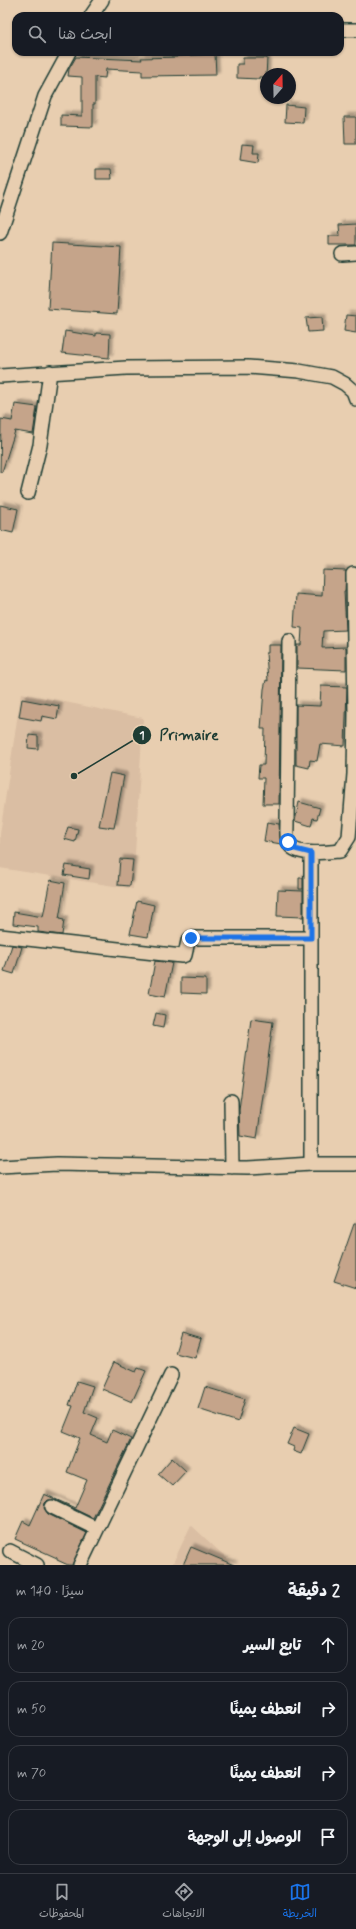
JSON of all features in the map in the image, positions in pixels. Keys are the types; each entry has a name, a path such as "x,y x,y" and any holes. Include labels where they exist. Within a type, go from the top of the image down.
{"street":[{"path":"94,12 102,0"},
{"path":"344,30 356,30"},
{"path":"0,233 45,96 67,56"},
{"path":"342,254 356,253"},
{"path":"0,376 126,368 241,367 299,371 332,377 346,384 356,399"},
{"path":"28,493 40,445 50,372"},
{"path":"289,641 288,842 295,849 311,853 340,851 349,837 354,774 355,721 353,574"},
{"path":"311,853 311,1164"},
{"path":"0,936 182,956 185,955 188,941 191,938 311,938"},
{"path":"231,1101 232,1168"},
{"path":"0,1167 57,1164 232,1168 311,1164 356,1164"},
{"path":"80,1565 171,1375"},
{"path":"52,1507 97,1529"},
{"path":"10,1552 37,1565"}],"shaded area":[{"path":"21,693 143,718 133,889 0,868 0,834"},
{"path":"191,1525 234,1565 172,1565"}],"building":[{"path":"215,56 216,75 142,76 142,71 106,69 105,78 95,77 93,127 61,126 61,115 82,116 82,77 68,76 69,69 76,57 142,60 141,58"},
{"path":"243,58 267,58 266,68 260,68 259,79 237,78 237,64 243,64"},
{"path":"286,105 304,107 303,123 285,122"},
{"path":"344,117 356,117 356,144 345,144"},
{"path":"242,144 254,145 253,153 259,153 258,163 240,160"},
{"path":"96,169 111,169 112,179 96,179"},
{"path":"356,224 356,245 329,245 329,236 340,236 339,225"},
{"path":"52,243 121,247 117,314 48,309"},
{"path":"346,315 356,316 356,333 344,331"},
{"path":"322,317 323,331 308,332 306,318"},
{"path":"65,331 96,336 96,333 110,334 109,358 62,353"},
{"path":"15,404 37,407 33,434 15,431 2,472 0,472 1,419 12,421"},
{"path":"0,505 18,509 13,533 0,530"},
{"path":"323,570 346,571 344,591 346,630 323,631 322,648 346,647 346,670 297,668 297,645 301,645 302,628 294,627 296,594 322,596"},
{"path":"268,645 281,645 279,804 263,804 264,778 258,778 259,765 264,765 265,729 261,729 264,689 266,680 268,681 266,653 268,653"},
{"path":"321,686 347,687 345,746 320,744 317,761 310,760 309,768 296,765 296,705 320,706"},
{"path":"22,699 59,706 57,719 42,716 41,721 19,717"},
{"path":"29,735 38,736 38,749 28,748"},
{"path":"110,773 124,776 114,828 99,826"},
{"path":"299,802 320,808 317,819 313,818 311,826 295,821"},
{"path":"267,822 279,824 281,844 264,841"},
{"path":"68,827 78,829 75,842 64,839"},
{"path":"120,859 133,860 130,886 118,885"},
{"path":"66,865 90,869 89,879 64,875"},
{"path":"299,878 303,878 303,889 299,889"},
{"path":"50,880 65,883 59,919 64,920 62,935 38,932 38,927 13,924 14,912 43,917"},
{"path":"278,890 303,891 303,917 277,916"},
{"path":"137,901 154,905 148,937 130,934"},
{"path":"12,945 22,947 14,974 4,971"},
{"path":"155,961 172,963 165,997 149,994"},
{"path":"181,978 206,979 206,994 181,993"},
{"path":"156,1013 165,1015 163,1028 153,1026"},
{"path":"251,1019 273,1022 257,1139 240,1136 239,1110"},
{"path":"354,1224 356,1224 356,1288 334,1281"},
{"path":"181,1333 201,1339 195,1358 175,1353"},
{"path":"114,1362 136,1372 138,1368 146,1371 132,1402 102,1389"},
{"path":"77,1381 93,1386 84,1412 98,1418 91,1435 107,1442 112,1430 131,1439 93,1518 55,1500 48,1500 45,1503 44,1508 48,1514 87,1533 72,1565 68,1565 57,1560 57,1558 15,1539 23,1521 30,1525 44,1494 75,1508 87,1480 67,1472 80,1438 63,1431 73,1406 69,1405"},
{"path":"205,1387 245,1399 238,1422 198,1409"},
{"path":"294,1428 309,1434 301,1454 293,1451 294,1447 287,1444"},
{"path":"172,1458 186,1471 172,1486 158,1474"},
{"path":"191,1547 234,1565 183,1565"}],"place":[{"name":"Primaire","path":"74,776"}],"route":[{"path":"191,938 311,938 311,853 295,849 290,846 288,842"}]}
